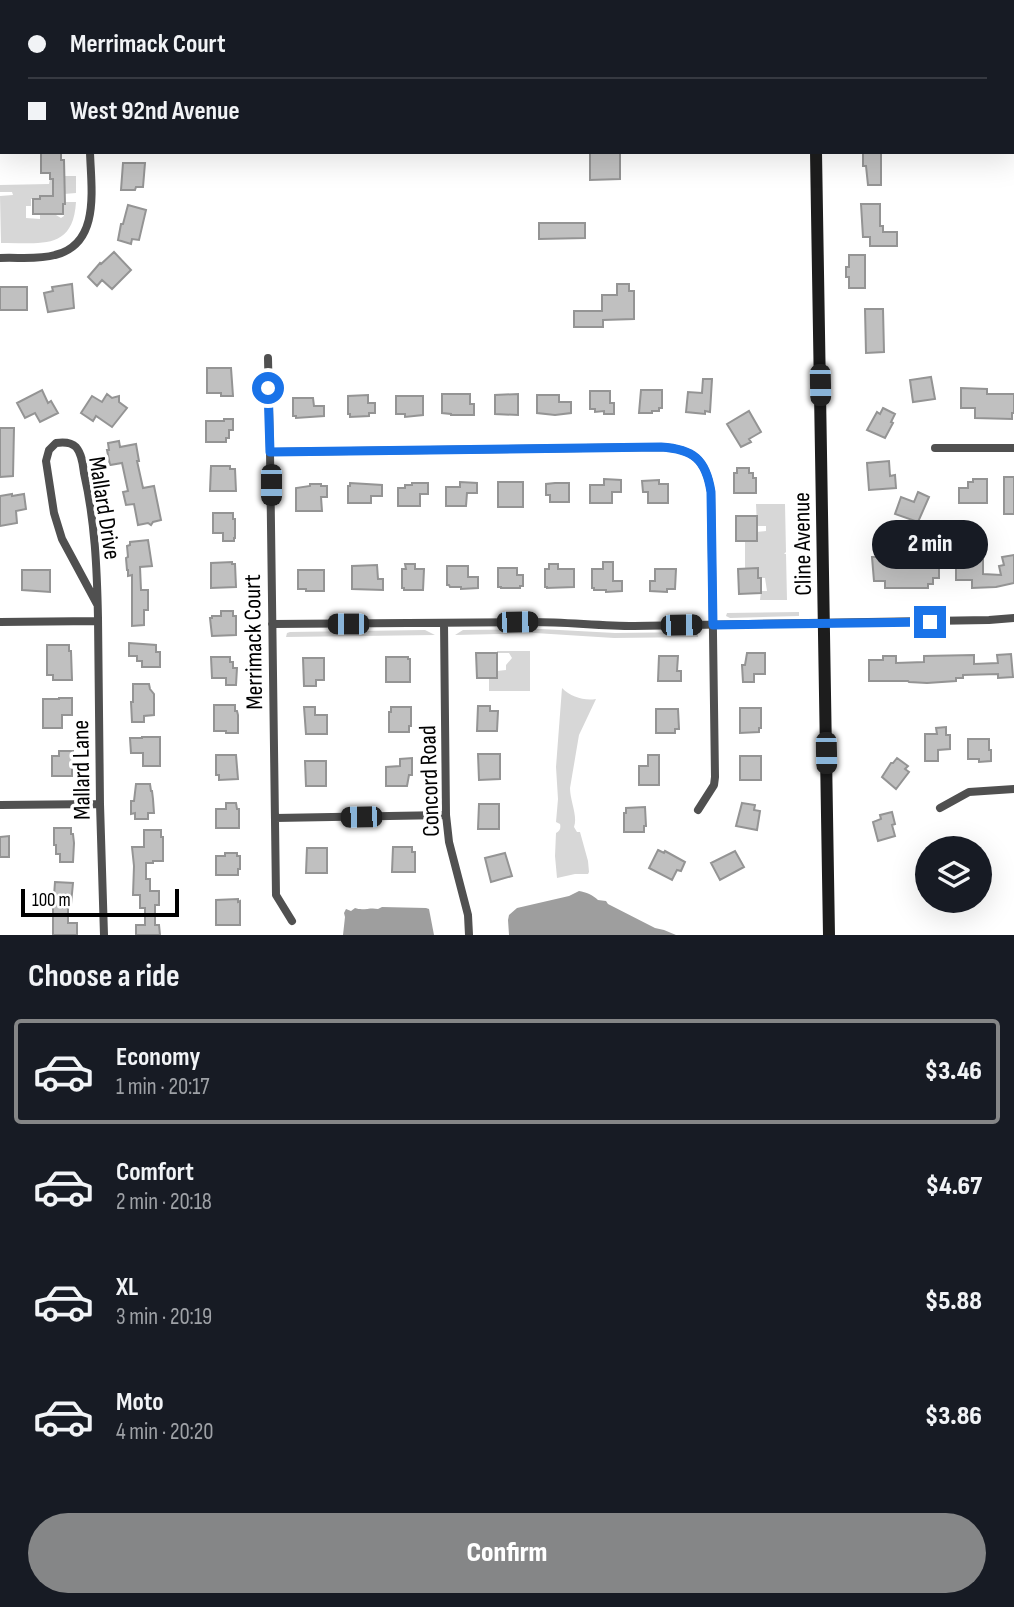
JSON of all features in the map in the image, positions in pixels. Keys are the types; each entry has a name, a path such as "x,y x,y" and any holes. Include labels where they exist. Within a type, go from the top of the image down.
{"street":[{"path":"0,258 54,256 80,241 88,226 91,207 90,154"},
{"name":"Cline Avenue","path":"816,154 829,935"},
{"name":"Merrimack Court","path":"268,358 276,895 292,921"},
{"name":"Mallard Drive","path":"56,443 69,443 75,446 80,455 89,492 96,546 97,604 62,539 54,513 46,461 49,450 56,443"},
{"path":"270,452 661,447 678,448 697,457 705,468 711,492 714,785 698,810"},
{"path":"935,448 1014,448"},
{"name":"Mallard Lane","path":"97,604 104,935"},
{"path":"272,624 560,622 600,626 1014,618"},
{"path":"0,622 98,621"},
{"name":"Concord Road","path":"444,623 446,815 449,842 468,915 469,935"},
{"path":"940,808 969,792 1014,789"},
{"path":"0,805 100,804"},
{"path":"275,818 446,815"}],"shaded area":[{"path":"64,176 76,176 76,193 40,196 40,199 31,199 31,206 26,206 26,218 40,219 40,215 56,215 61,218 64,216 63,207 66,202 76,202 73,218 61,237 41,243 1,243 0,196 13,195 12,192 0,192 0,185 49,184 50,179 64,179"},
{"path":"756,504 785,504 787,600 760,600 761,591 767,591 765,578 758,578 758,568 745,568 745,541 756,532 766,531 766,526 757,526"},
{"path":"799,612 799,616 726,616 727,613"},
{"path":"541,629 615,633 695,632 698,637 614,638 535,633 455,635 463,630"},
{"path":"425,630 435,635 286,637 290,632"},
{"path":"497,651 530,651 530,691 489,691 489,678 497,671 506,670 506,665 512,658 509,653"},
{"path":"562,688 578,698 596,699 579,735 570,788 574,827 580,832 589,872 557,878 556,833 560,824 556,822 556,767"},
{"path":"579,891 606,901 655,928 676,935 509,935 509,915 517,908 569,896"},
{"path":"355,908 429,909 434,935 343,935 346,909 351,911"}],"building":[{"path":"41,154 61,154 61,160 64,160 63,214 33,214 33,199 53,196 53,179 50,179 50,173 41,173"},
{"path":"590,154 620,154 620,179 590,180"},
{"path":"863,154 881,154 881,185 868,185 866,166 863,166"},
{"path":"123,163 145,163 143,187 121,190"},
{"path":"861,204 880,204 880,226 883,226 883,232 897,232 897,246 870,246 870,237 863,237"},
{"path":"128,205 146,210 139,240 132,239 131,244 118,240"},
{"path":"539,223 585,223 585,238 539,239"},
{"path":"114,252 131,270 112,289 102,280 97,286 88,277"},
{"path":"849,255 865,255 865,288 849,288 846,267 849,267"},
{"path":"72,284 74,308 48,312 44,293 53,291 52,287"},
{"path":"617,284 629,284 629,291 634,291 634,319 603,320 603,327 574,327 574,311 602,311 602,295 617,295"},
{"path":"0,287 27,287 27,310 0,310"},
{"path":"865,309 883,309 884,352 866,353"},
{"path":"207,368 231,368 233,396 207,393"},
{"path":"931,377 935,399 913,402 910,380"},
{"path":"703,379 712,379 710,412 686,412 688,392 702,393"},
{"path":"961,388 987,389 987,394 1014,394 1012,419 975,418 975,408 961,408"},
{"path":"42,390 48,403 51,401 58,413 40,422 35,413 25,418 17,403"},
{"path":"641,390 662,390 662,408 659,408 659,411 639,413"},
{"path":"590,391 610,391 614,414 590,409"},
{"path":"107,394 112,398 119,396 119,402 127,408 112,427 96,416 93,421 81,413 92,396 102,402"},
{"path":"442,394 470,394 474,415 442,413"},
{"path":"518,394 518,415 495,414 495,395"},
{"path":"368,395 368,403 375,403 375,413 350,417 348,396"},
{"path":"537,395 559,395 559,402 571,402 571,413 537,413"},
{"path":"396,396 423,396 423,415 405,417 405,414 396,414"},
{"path":"293,398 313,398 314,406 324,406 324,416 296,418 293,416"},
{"path":"883,408 895,414 885,438 867,430 877,412 880,414"},
{"path":"749,411 761,432 741,447 727,424"},
{"path":"233,419 233,430 229,430 226,442 206,442 206,421"},
{"path":"0,428 14,428 13,476 0,477"},
{"path":"119,441 120,447 136,444 143,488 154,486 161,520 151,525 138,525 134,504 126,505 123,492 128,491 122,463 110,465 108,443"},
{"path":"889,461 890,476 895,475 896,488 869,490 867,463"},
{"path":"211,466 230,466 230,469 235,469 236,491 210,491"},
{"path":"737,468 749,468 749,473 753,473 753,478 756,478 756,493 734,493 734,473 737,473"},
{"path":"1004,477 1014,477 1014,514 1004,514"},
{"path":"604,479 621,480 621,492 612,492 612,503 590,503 590,485 604,485"},
{"path":"973,479 987,479 987,503 959,503 959,488 968,488 968,482 973,482"},
{"path":"659,480 659,484 668,484 668,503 648,503 648,492 643,492 642,481"},
{"path":"460,482 477,483 477,493 467,493 466,506 446,506 446,487 460,487"},
{"path":"498,482 523,482 523,507 498,507"},
{"path":"350,483 382,485 382,496 371,496 371,503 348,503"},
{"path":"428,483 428,494 420,494 420,506 398,506 398,488 405,488 405,485"},
{"path":"569,483 569,502 550,502 550,495 546,495 546,484"},
{"path":"310,484 327,486 327,497 321,497 322,511 296,511 296,488"},
{"path":"918,492 929,497 918,522 895,514 901,497 914,502"},
{"path":"24,494 26,509 16,511 17,523 0,526 0,496"},
{"path":"213,513 233,513 234,541 223,541 223,533 213,533"},
{"path":"736,516 757,516 757,541 736,541"},
{"path":"148,540 152,566 140,567 141,590 148,590 148,610 144,610 144,625 132,626 132,575 128,576 127,546 130,542"},
{"path":"1014,555 1014,583 972,588 972,580 956,580 956,560 983,560 983,574 1001,575 999,566 1004,565 1002,557"},
{"path":"899,556 899,563 939,563 939,578 933,578 933,584 928,584 928,588 885,588 885,581 874,581 872,557"},
{"path":"603,562 613,562 613,581 622,581 622,591 606,592 592,588 592,569 603,569"},
{"path":"211,563 235,564 236,587 211,588"},
{"path":"405,564 415,564 415,569 424,569 423,590 402,588 402,569 406,569"},
{"path":"549,564 558,564 558,569 574,569 574,587 545,587 545,569 549,569"},
{"path":"377,565 378,579 383,579 383,590 352,589 352,566"},
{"path":"447,566 468,566 468,577 478,577 478,588 461,589 447,585"},
{"path":"498,568 517,568 517,575 523,575 523,586 498,587"},
{"path":"758,568 761,593 739,594 738,569"},
{"path":"655,569 676,569 675,589 667,589 667,592 650,591 650,581 655,581"},
{"path":"22,570 50,570 50,592 22,590"},
{"path":"298,570 324,570 324,591 298,589"},
{"path":"221,611 233,611 233,616 236,616 236,635 212,636 210,618 221,616"},
{"path":"129,643 156,645 156,652 160,652 160,667 142,667 142,661 137,661 137,656 129,656"},
{"path":"47,645 69,645 72,680 53,680 53,675 47,675"},
{"path":"476,653 497,653 497,678 477,678"},
{"path":"747,653 765,653 765,674 754,674 754,682 743,682 742,665 745,665"},
{"path":"1011,654 1013,677 998,678 998,674 963,675 963,678 956,678 956,681 927,683 869,681 869,660 883,660 883,656 896,656 896,663 924,662 924,656 974,655 974,664 998,663 997,655"},
{"path":"659,656 678,656 677,671 681,671 681,681 658,681"},
{"path":"211,657 230,657 233,668 237,668 236,685 226,685 226,678 212,678"},
{"path":"386,657 410,659 410,682 386,682"},
{"path":"303,658 324,658 324,680 316,680 316,686 304,686"},
{"path":"133,684 149,684 154,694 154,715 144,716 144,722 132,722"},
{"path":"72,698 72,715 62,715 62,728 43,728 43,699"},
{"path":"214,705 235,705 238,733 214,731"},
{"path":"478,706 490,706 490,711 498,711 497,731 477,731"},
{"path":"304,707 315,707 315,715 327,715 327,734 306,734"},
{"path":"391,707 411,707 409,732 389,732"},
{"path":"740,708 761,708 759,732 740,733"},
{"path":"656,709 678,709 679,729 675,729 675,733 656,733"},
{"path":"946,727 946,735 950,735 950,749 938,750 938,761 925,761 925,734 937,734 936,728"},
{"path":"160,737 160,766 143,766 143,753 131,753 130,738"},
{"path":"968,739 989,739 991,761 968,759"},
{"path":"59,751 73,751 75,765 72,765 72,776 52,776 52,756 59,756"},
{"path":"478,754 500,754 500,779 479,780"},
{"path":"216,755 236,755 238,779 219,780 219,775 216,775"},
{"path":"648,755 659,755 659,785 639,785 639,766 648,766"},
{"path":"740,756 761,756 761,780 740,780"},
{"path":"412,758 412,775 409,775 407,786 386,786 386,767 400,766 400,759"},
{"path":"897,758 908,766 905,769 909,772 896,789 882,777"},
{"path":"305,761 326,761 326,786 306,786"},
{"path":"136,784 150,784 154,813 148,813 148,819 135,819 135,813 131,814 131,801 134,801"},
{"path":"226,803 236,803 239,809 239,828 216,828 216,809 226,809"},
{"path":"742,803 755,805 754,810 760,811 757,830 736,826"},
{"path":"479,804 499,804 499,829 478,829"},
{"path":"645,807 644,832 624,832 626,808"},
{"path":"892,812 895,836 878,841 873,822 881,819 880,815"},
{"path":"54,828 71,828 74,843 73,862 60,862 60,854 56,854 54,845"},
{"path":"144,830 161,830 163,837 163,861 146,863 146,879 150,879 150,891 159,891 159,905 155,905 155,925 159,925 160,935 136,935 136,925 145,925 145,908 140,908 140,895 133,895 132,847 144,847"},
{"path":"9,836 9,857 0,857 0,837"},
{"path":"393,847 412,847 412,852 415,852 415,872 392,872"},
{"path":"307,848 327,848 327,873 306,873"},
{"path":"658,850 685,862 672,880 649,868"},
{"path":"735,851 744,867 720,880 711,863"},
{"path":"225,853 237,853 237,856 240,856 238,875 216,875 216,856 225,856"},
{"path":"505,853 512,876 491,882 485,858"},
{"path":"55,882 73,883 71,904 68,904 68,923 77,923 77,935 53,935 51,896 54,896"},
{"path":"238,899 240,925 216,925 216,900"}],"route":[{"path":"268,388 270,452 678,448 697,457 709,480 713,625 930,622"}]}
